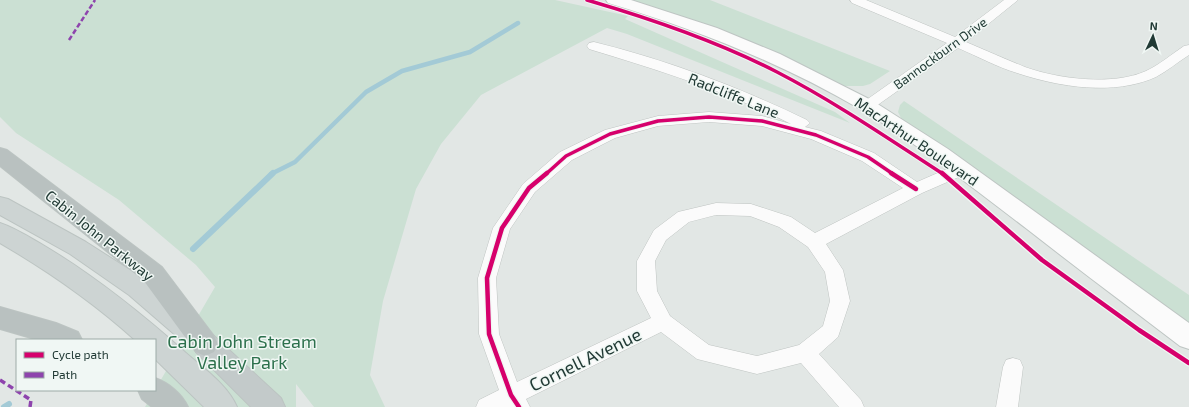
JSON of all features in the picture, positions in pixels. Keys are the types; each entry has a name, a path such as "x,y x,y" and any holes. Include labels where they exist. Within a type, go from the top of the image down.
{"highway":[{"name":"Cabin John Parkway","path":"0,155 153,274 205,344"},
{"path":"0,318 56,334 67,339"},
{"path":"205,344 270,407"},
{"path":"153,391 174,407"}],"main road":[{"name":"MacArthur Boulevard","path":"614,0 700,27 756,49 867,106 962,169 1189,338"},
{"path":"0,205 78,248 138,288 205,344"},
{"path":"0,232 41,254 86,285 129,318 152,339"},
{"path":"156,343 198,381 223,407"}],"street":[{"path":"856,0 1021,70 1041,76 1082,82 1122,82 1149,74 1189,49"},
{"name":"Bannockburn Drive","path":"867,106 956,43 1012,0"},
{"name":"Radcliffe Lane","path":"594,46 659,65 725,89 794,120 868,157"},
{"path":"515,401 489,334 487,278 502,228 529,188 566,156 610,134 658,121 709,117 762,121 816,135 868,157 916,189"},
{"path":"814,242 916,189 962,169"},
{"path":"716,209 750,210 785,222 814,242 834,270 840,301 831,331 805,354 756,365 704,353 663,322 647,291 646,261 660,235 684,217 716,209"},
{"name":"Cornell Avenue","path":"487,407 515,401 663,322"},
{"path":"805,354 853,407"},
{"path":"1007,407 1013,368"}],"green space":[{"name":"Cabin John Stream Valley Park","path":"0,0 555,0 628,16 625,19 835,112 850,123 627,34 607,28 481,95 441,144 416,189 383,301 370,375 385,407 314,407 296,384 296,407 145,407 154,391 156,391 156,388 215,287 196,265 119,200 16,133 0,117"},
{"path":"629,0 710,0 890,71 870,84 863,86 842,86 769,49 718,29"},
{"path":"904,101 1189,295 1189,326 903,122 898,112 900,105"}],"waterway":[{"path":"273,173 295,162 366,92 402,71 470,52 518,23"},
{"path":"193,249 273,173"},
{"path":"4,407 9,404"}],"marked path":[{"path":"69,40 95,0"},
{"path":"0,380 31,400 30,407"}],"cycle path":[{"path":"587,0 646,17 708,41 777,72 844,111 947,176 972,200 1042,260 1139,330 1189,363"},
{"path":"519,407 511,395 489,334 487,278 502,228 529,188 566,156 610,134 658,121 709,117 762,121 816,135 868,157 916,189"}]}
